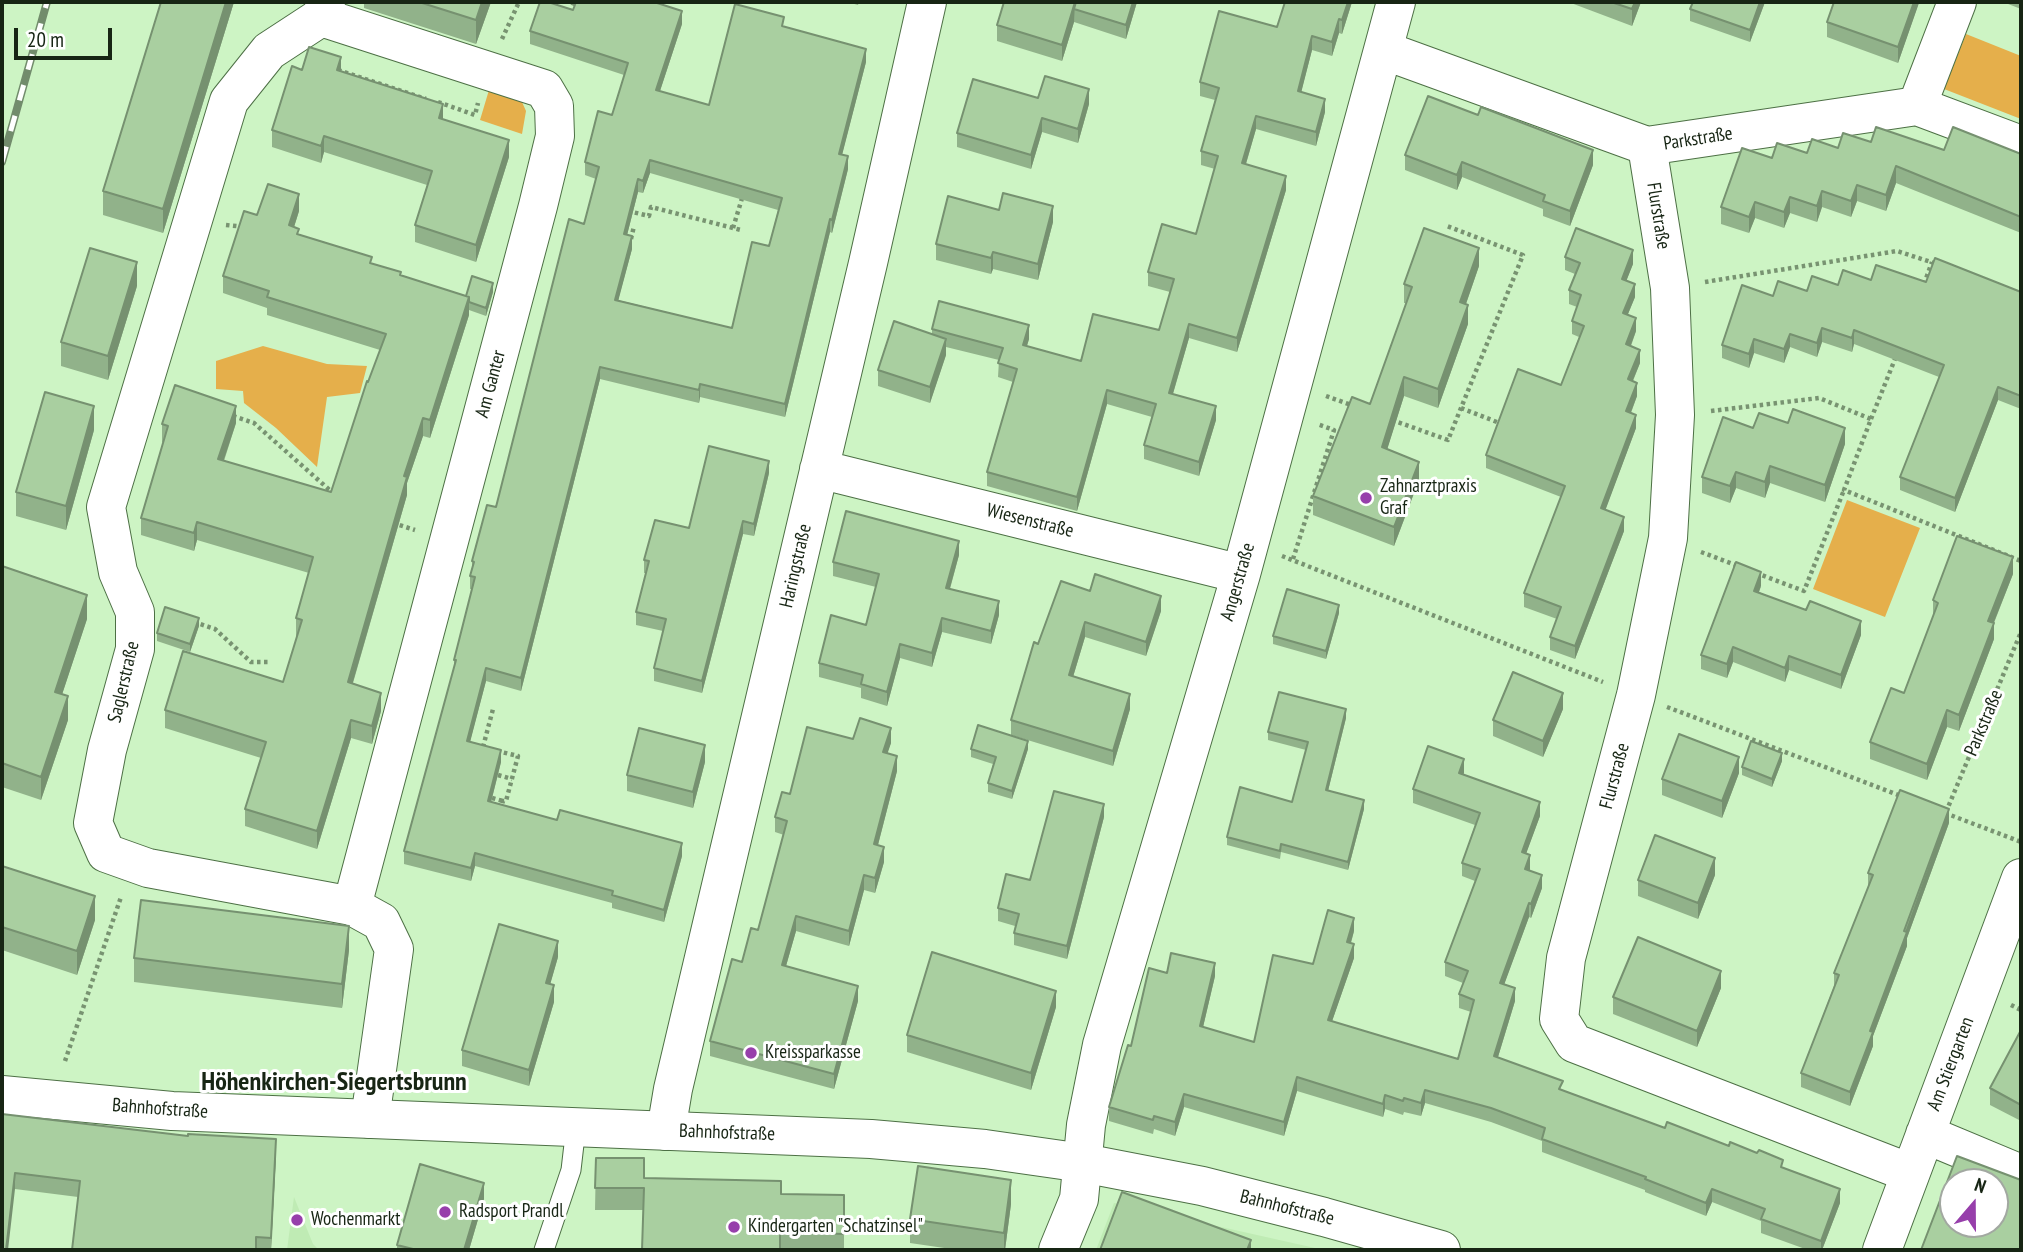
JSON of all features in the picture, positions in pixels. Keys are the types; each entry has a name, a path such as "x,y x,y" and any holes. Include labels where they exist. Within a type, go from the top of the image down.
{"street":[{"name":"Haringstraße","path":"666,1131 673,1089 927,2"},
{"name":"Angerstraße","path":"1058,1250 1079,1199 1086,1125 1102,1045 1241,574 1396,2"},
{"path":"1917,106 1956,2"},
{"name":"Am Ganter","path":"323,9 544,89 554,106 555,136 352,906"},
{"name":"Saglerstraße","path":"323,9 269,51 229,101 106,507 118,572 135,612 135,649 107,750 93,823 106,853 148,869 352,906 381,922 394,949 370,1119"},
{"name":"Parkstraße","path":"1383,50 1647,146 1917,106 2021,145"},
{"name":"Flurstraße","path":"1647,146 1670,288 1675,415 1668,538 1636,695 1566,958 1559,1018 1574,1044 1910,1172"},
{"name":"Wiesenstraße","path":"819,469 1241,574"},
{"name":"Am Stiergarten","path":"1882,1250 2021,878"},
{"name":"Bahnhofstraße","path":"2,1095 172,1111 872,1139 985,1149 1083,1163 1202,1186 1441,1250"},
{"path":"1925,1134 2021,1174"}],"lane":[{"path":"544,1250 571,1170 576,1127"}],"path":[{"path":"500,45 519,2"},
{"path":"569,14 574,2"},
{"path":"337,69 475,114"},
{"path":"733,228 746,184"},
{"path":"625,210 649,216 651,207 741,230"},
{"path":"633,245 629,244 634,226"},
{"path":"1383,417 1448,440 1523,255 1447,226"},
{"path":"234,227 246,228"},
{"path":"1670,288 1897,251 1945,267"},
{"path":"1922,288 1932,262"},
{"path":"1668,538 1804,592 1899,349"},
{"path":"1675,415 1819,398 1871,419"},
{"path":"1288,399 1357,408"},
{"path":"1288,399 1334,430 1344,433"},
{"path":"1461,408 1507,426"},
{"path":"229,415 254,423 340,499"},
{"path":"1293,559 1334,430"},
{"path":"1318,477 1326,481"},
{"path":"1843,490 2021,561"},
{"path":"387,520 449,541"},
{"path":"189,621 215,629 251,662 271,662"},
{"name":"Parkstraße","path":"1946,813 2021,632"},
{"path":"492,798 506,801 518,756 483,750 493,709"},
{"path":"498,775 512,779"},
{"path":"500,812 503,800"},
{"path":"65,1061 133,863"}],"shaded area":[{"path":"1966,34 2021,56 2021,119 1944,89"},
{"path":"489,90 522,102 526,111 522,134 480,120"},
{"path":"263,346 327,364 367,366 360,393 327,397 317,467 276,428 244,403 243,391 216,389 216,361"},
{"path":"1847,500 1920,528 1885,617 1813,589"},
{"name":"Wochenmarkt","path":"294,1197 313,1244 319,1250 287,1250"},
{"path":"1114,1203 1324,1250 1096,1250"}],"building":[{"path":"161,2 226,2 163,209 103,191"},
{"path":"419,2 482,2 476,20"},
{"path":"540,2 573,10 576,2 654,2 682,11 656,90 709,105 735,4 784,17 782,26 866,49 839,154 848,156 785,404 700,384 699,390 600,367 521,678 486,668 467,741 501,750 488,801 557,820 560,810 682,843 664,910 612,895 613,891 475,853 471,868 404,851 456,660 475,577 470,576 474,562 472,561 487,505 496,507 569,219 584,224 599,167 585,162 598,111 612,115 628,63 530,31","holes":["650,160 782,198 769,246 752,242 732,328 615,300 632,236 624,234 638,179 643,181"]},
{"path":"1004,2 1075,2 1062,45 997,25"},
{"path":"1076,2 1133,2 1126,25 1074,9"},
{"path":"1285,2 1348,2 1332,42 1312,36 1298,91 1325,99 1316,132 1256,116 1242,163 1286,176 1237,338 1189,324 1169,393 1216,406 1199,462 1144,445 1156,404 1107,390 1077,497 987,472 1017,369 998,363 1003,348 932,329 939,301 1029,325 1023,345 1081,361 1093,314 1159,330 1174,279 1148,272 1162,224 1196,234 1218,156 1201,151 1219,88 1200,82 1219,11 1277,27"},
{"path":"1611,2 1635,2 1632,9"},
{"path":"1693,2 1760,2 1750,30 1690,9"},
{"path":"1834,2 1914,2 1898,47 1827,22"},
{"path":"309,47 341,57 337,70 443,104 439,118 509,140 476,245 415,225 432,171 324,136 321,146 272,130 292,66 302,70"},
{"path":"1045,76 1089,89 1078,129 1042,118 1031,155 957,133 973,79 1038,98"},
{"path":"1428,96 1478,115 1481,107 1593,150 1570,211 1543,201 1545,195 1462,162 1457,175 1405,155"},
{"path":"1876,127 1944,150 1953,127 2021,154 2021,217 1896,166 1886,195 1857,185 1851,201 1822,191 1817,206 1790,197 1784,212 1755,202 1749,217 1721,207 1742,148 1772,158 1777,143 1807,153 1812,139 1838,148 1843,133 1871,142"},
{"path":"268,184 299,194 289,225 299,229 297,234 372,257 370,263 469,297 430,420 423,418 404,476 407,477 348,682 381,693 372,726 351,720 317,831 245,809 266,742 165,710 183,651 283,682 302,620 296,618 313,557 197,522 194,533 141,518 168,426 162,424 175,385 236,406 218,459 331,492 367,381 386,334 267,297 269,291 223,276 244,211 257,215"},
{"path":"1003,193 1053,206 1038,264 993,252 991,258 936,244 948,196 999,210"},
{"path":"1424,228 1479,248 1460,302 1468,305 1438,389 1404,377 1382,447 1419,462 1394,527 1313,496 1352,397 1370,404 1412,287 1404,284"},
{"path":"1576,228 1633,250 1622,279 1635,284 1623,313 1636,318 1626,344 1640,350 1628,379 1637,383 1626,411 1636,415 1601,508 1624,517 1575,646 1550,637 1561,607 1524,593 1565,486 1486,455 1518,369 1561,385 1584,326 1572,321 1581,295 1569,290 1580,263 1565,257"},
{"path":"90,248 137,262 108,356 61,342"},
{"path":"1935,258 2021,292 2021,396 1998,387 1955,498 1900,477 1944,365 1854,330 1852,338 1822,328 1817,343 1790,334 1784,349 1754,339 1749,354 1722,345 1742,285 1773,296 1778,281 1807,291 1812,276 1838,285 1843,270 1871,280 1876,265 1926,282"},
{"path":"472,276 493,283 486,308 469,302 469,297 466,296"},
{"path":"894,321 946,339 930,387 878,370"},
{"path":"45,392 94,406 66,506 16,492"},
{"path":"1793,409 1845,428 1825,485 1770,466 1765,482 1736,472 1730,486 1702,477 1723,417 1753,428 1759,413 1788,423"},
{"path":"709,446 769,461 754,524 743,521 702,681 654,668 666,619 636,612 649,561 644,560 655,520 689,528"},
{"path":"846,511 959,541 946,588 999,601 991,631 942,618 932,653 900,644 887,692 861,684 863,675 819,663 831,615 866,625 879,574 833,562"},
{"path":"1957,536 2013,557 1988,621 1994,623 1959,715 1947,710 1927,764 1870,742 1891,688 1904,693 1938,603 1933,600"},
{"path":"1736,562 1761,572 1754,591 1806,610 1810,601 1861,621 1841,675 1789,656 1785,668 1733,647 1727,664 1701,655"},
{"path":"2,566 87,595 55,692 68,696 41,777 2,763"},
{"path":"1095,574 1161,596 1146,642 1085,622 1069,675 1130,694 1113,751 1011,720 1034,642 1038,644 1061,581 1090,591"},
{"path":"1287,589 1339,605 1326,651 1273,636"},
{"path":"165,607 199,618 190,644 157,633"},
{"path":"1513,672 1563,693 1543,741 1493,720"},
{"path":"1279,692 1346,709 1326,790 1364,800 1348,862 1281,844 1280,851 1227,837 1240,787 1292,802 1308,742 1268,732"},
{"path":"860,718 891,728 883,752 897,756 874,844 884,847 875,878 864,875 849,931 796,916 782,965 858,986 834,1074 710,1041 732,959 742,962 751,928 758,930 787,821 775,817 782,792 790,794 807,727 853,739"},
{"path":"978,725 1028,741 1012,791 988,783 996,757 971,749"},
{"path":"639,728 705,745 693,792 627,775"},
{"path":"1679,734 1739,757 1722,801 1662,779"},
{"path":"1751,741 1782,753 1772,779 1742,767"},
{"path":"1428,746 1464,759 1459,773 1540,802 1522,852 1530,855 1525,869 1542,875 1500,983 1515,988 1494,1056 1563,1081 1559,1089 1665,1128 1667,1122 1729,1146 1730,1142 1757,1153 1759,1150 1783,1160 1781,1167 1840,1189 1821,1241 1761,1219 1765,1209 1712,1189 1706,1203 1645,1179 1646,1177 1542,1139 1545,1128 1491,1108 1425,1090 1421,1103 1385,1095 1383,1104 1297,1077 1284,1122 1184,1094 1175,1122 1154,1116 1153,1120 1109,1107 1128,1045 1131,1046 1149,968 1167,973 1171,953 1215,963 1200,1026 1254,1042 1273,955 1313,964 1328,910 1354,918 1347,942 1354,944 1328,1020 1458,1059 1474,1000 1459,994 1468,971 1445,962 1480,869 1462,863 1480,813 1413,789"},
{"path":"1900,790 1949,809 1904,931 1907,932 1850,1092 1801,1073 1839,975 1834,973 1873,875 1868,873"},
{"path":"1054,791 1104,804 1067,946 1014,933 1019,914 998,908 1006,874 1030,880"},
{"path":"1655,835 1715,858 1698,903 1638,880"},
{"path":"2,866 95,896 77,951 2,927"},
{"path":"141,900 349,926 342,984 134,958"},
{"path":"499,924 558,941 546,983 554,985 529,1070 462,1050"},
{"path":"1638,937 1721,971 1697,1031 1613,997"},
{"path":"932,952 1056,991 1031,1073 907,1035"},
{"path":"2021,1030 2021,1105 1990,1088"},
{"path":"2,1114 188,1136 276,1139 271,1238 256,1237 256,1250 72,1250 80,1181 15,1173 6,1250 2,1250"},
{"path":"1957,1156 1989,1168 1952,1168"},
{"path":"596,1158 644,1158 644,1178 781,1181 781,1194 844,1195 844,1234 780,1232 780,1250 642,1250 644,1188 595,1188"},
{"path":"420,1164 484,1183 464,1250 417,1250 397,1245"},
{"path":"918,1166 1011,1180 1004,1233 910,1219"},
{"path":"2009,1176 2021,1180 2021,1250 1921,1250 1939,1203 1939,1238 2009,1238"},
{"path":"1122,1192 1251,1240 1247,1250 1100,1250"}],"railway":[{"path":"2,162 47,2"}],"place":[{"name":"Zahnarztpraxis Graf","path":"1366,498"},
{"name":"Kreissparkasse","path":"751,1053"},
{"name":"Radsport Prandl","path":"445,1212"},
{"name":"Wochenmarkt","path":"297,1220"},
{"name":"Kindergarten \"Schatzinsel\"","path":"734,1227"}],"district":[{"name":"Höhenkirchen-Siegertsbrunn","path":"334,1083"}]}
